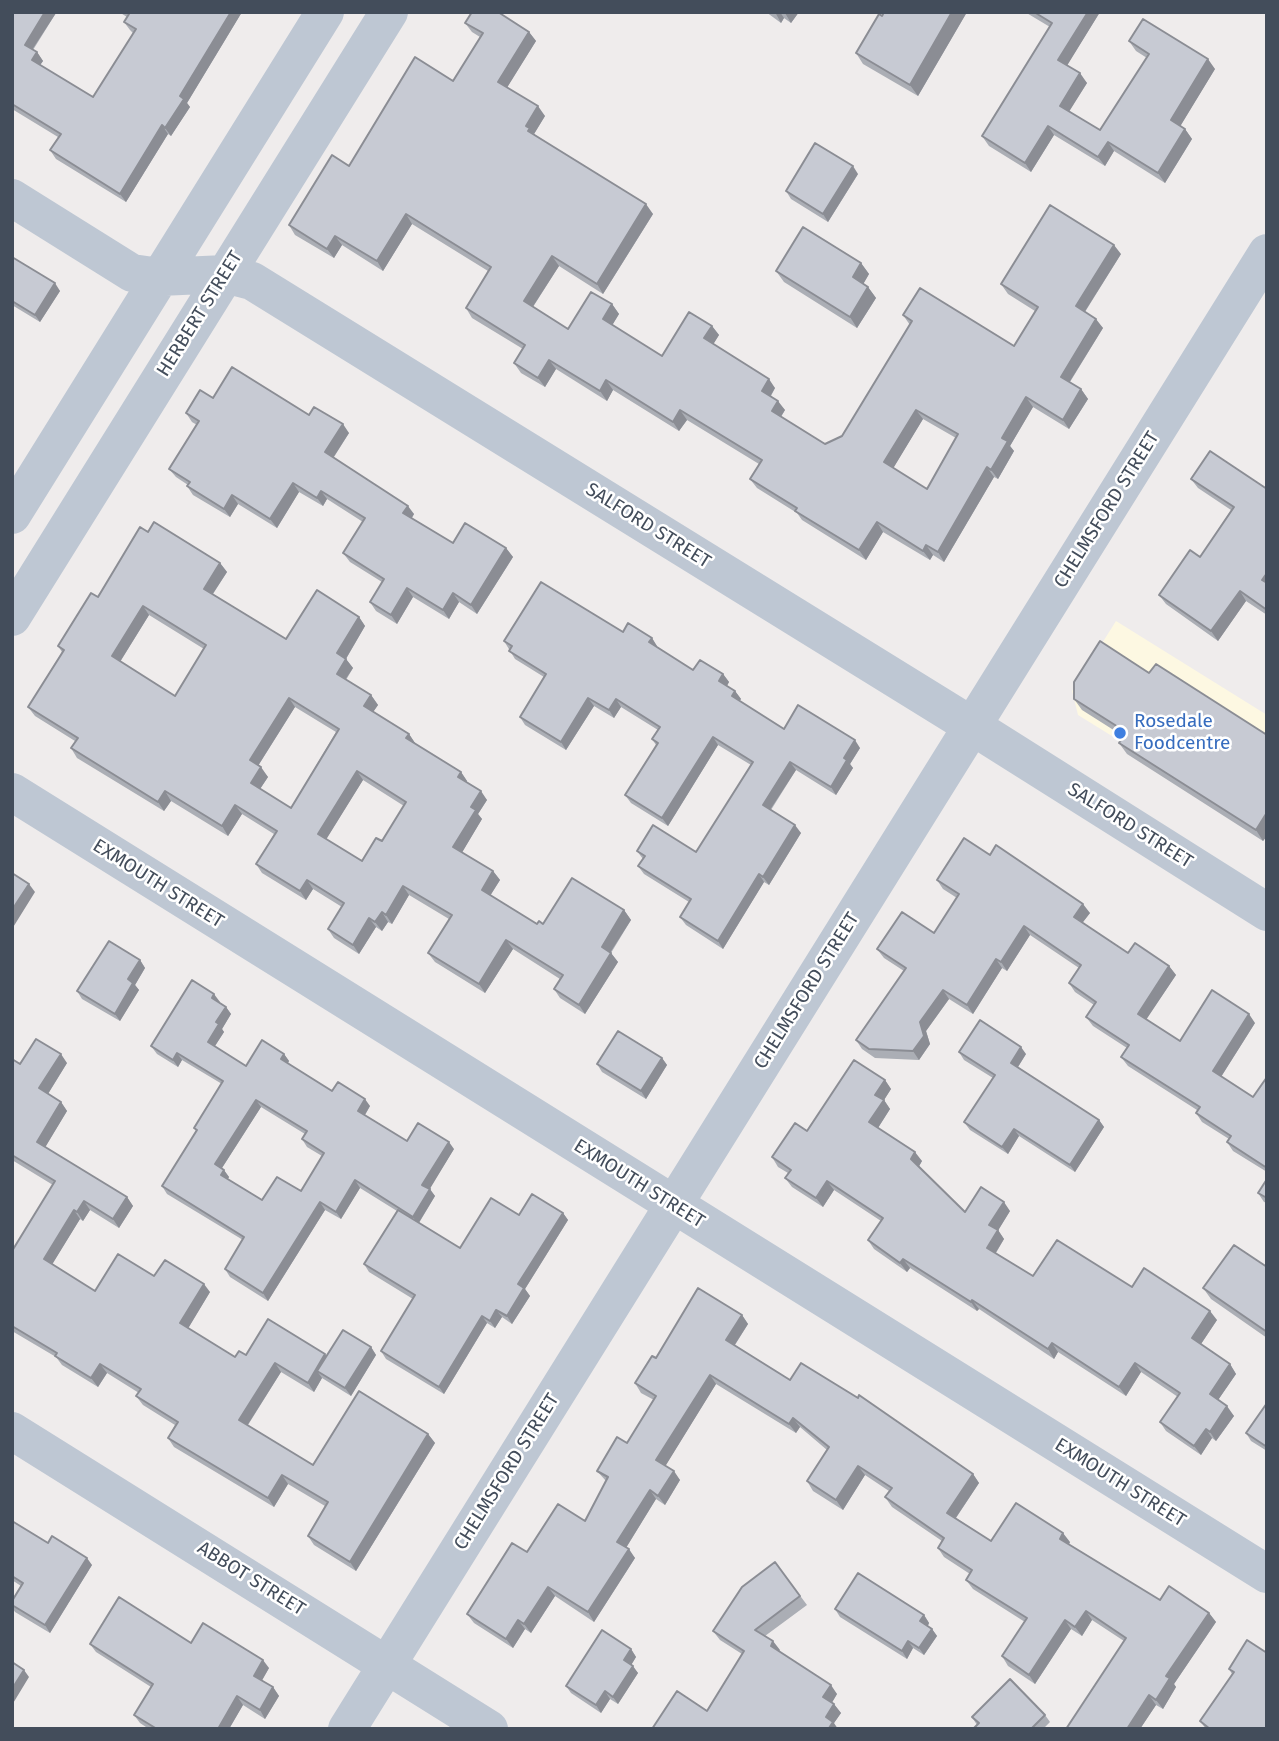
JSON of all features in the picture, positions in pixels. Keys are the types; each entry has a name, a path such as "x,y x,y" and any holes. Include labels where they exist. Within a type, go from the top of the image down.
{"street":[{"path":"12,515 325,12"},
{"name":"HERBERT STREET","path":"12,617 389,12"},
{"name":"SALFORD STREET","path":"12,198 132,273 160,278 225,274 252,281 972,726 1267,912"},
{"name":"CHELMSFORD STREET","path":"347,1729 1267,253"},
{"name":"EXMOUTH STREET","path":"12,792 1267,1574"},
{"name":"ABBOT STREET","path":"12,1431 489,1729"}],"shaded area":[{"path":"1116,621 1267,715 1267,832 1078,715 1072,691"}],"building":[{"path":"12,12 45,12 25,45 37,52 32,60 93,97 136,29 124,22 129,14 126,12 231,12 180,96 184,99 165,128 162,125 120,194 50,150 61,134 12,104"},
{"path":"472,12 498,12 529,32 498,82 538,106 526,126 530,128 528,131 646,204 597,284 552,256 524,301 568,329 591,292 612,304 603,319 662,356 689,312 712,326 704,338 769,379 762,391 778,401 772,411 825,444 842,436 912,321 903,315 920,288 1014,346 1038,307 1001,284 1050,205 1114,245 1076,306 1096,319 1061,377 1081,389 1063,420 1026,397 1002,438 1008,441 991,470 987,467 938,552 926,545 923,551 877,522 859,550 795,511 797,508 750,479 762,460 680,410 673,422 606,380 600,391 549,360 538,378 514,363 525,345 466,308 491,267 406,214 377,261 335,236 327,249 289,225 332,155 349,166 415,57 453,81 483,33 465,23","holes":["916,410 958,434 927,489 884,462"]},
{"path":"884,12 952,12 910,85 856,53 879,14 882,16"},
{"path":"1034,12 1088,12 1058,60 1080,73 1060,106 1100,130 1149,54 1129,41 1143,19 1208,59 1171,120 1185,129 1158,173 1108,142 1098,157 1048,126 1025,163 982,136 1052,23"},
{"path":"815,143 853,166 823,214 786,191"},
{"path":"803,227 861,263 853,277 868,287 850,317 776,271"},
{"path":"12,257 55,283 35,315 12,301"},
{"path":"232,367 309,415 314,407 343,424 325,452 408,506 403,513 453,543 465,523 506,548 471,605 453,593 443,610 407,588 391,615 370,602 384,579 343,553 365,518 321,491 317,498 293,483 270,519 232,495 224,509 187,486 190,482 169,469 199,421 186,413 200,390 213,398"},
{"path":"1210,451 1267,489 1267,573 1262,580 1267,583 1267,610 1240,591 1211,631 1159,595 1190,550 1200,557 1234,507 1191,479"},
{"path":"154,522 220,563 204,589 286,639 317,590 359,617 337,653 346,659 337,674 371,695 364,706 409,734 406,738 461,772 458,777 481,791 471,807 476,810 453,847 493,871 482,890 537,924 539,921 543,924 572,878 624,910 602,947 611,953 579,1005 554,989 563,975 506,940 479,984 428,953 452,915 403,886 386,915 382,912 375,922 369,918 353,945 328,929 344,903 307,880 300,891 256,864 277,831 235,805 222,826 165,791 158,802 71,748 78,738 28,707 64,650 58,646 91,593 98,597 140,527 148,532","holes":["143,606 206,645 175,696 112,656","289,698 339,729 291,808 251,783 261,767 250,760","357,771 406,802 382,841 376,838 362,861 318,834"]},
{"path":"541,582 623,632 628,623 652,638 649,642 693,670 700,660 723,674 719,681 735,691 732,696 784,729 798,705 855,740 831,787 790,762 763,805 795,825 763,877 759,874 718,941 680,917 691,899 638,866 645,856 637,851 653,825 696,852 753,762 713,737 662,818 625,795 658,743 652,739 660,727 616,699 609,710 588,698 561,742 520,717 546,674 509,651 512,646 504,641"},
{"path":"1100,641 1149,673 1156,664 1267,735 1267,815 1256,830 1119,743 1126,732 1074,699 1074,682"},
{"path":"964,838 990,855 996,845 1083,904 1074,917 1128,953 1135,943 1169,966 1138,1014 1180,1041 1212,990 1249,1014 1213,1071 1253,1097 1267,1077 1267,1168 1227,1142 1231,1136 1196,1113 1200,1107 1121,1057 1129,1045 1086,1017 1096,1002 1069,983 1081,965 1024,926 1001,962 996,959 967,1005 943,990 920,1022 924,1036 913,1051 869,1049 856,1040 906,968 877,949 902,912 934,933 959,894 937,880"},
{"path":"12,873 29,884 12,910"},
{"path":"109,941 140,960 128,979 133,983 115,1014 77,991"},
{"path":"192,980 214,994 212,998 226,1007 208,1042 246,1066 262,1040 284,1054 281,1059 332,1091 338,1082 365,1099 358,1111 407,1141 418,1123 449,1142 422,1185 430,1189 413,1217 355,1180 336,1212 320,1202 263,1293 225,1269 244,1237 162,1186 197,1130 194,1128 223,1081 177,1053 173,1060 151,1046","holes":["256,1100 307,1131 302,1139 324,1153 301,1191 277,1177 262,1200 221,1175 224,1170 215,1164"]},
{"path":"980,1020 1021,1047 1011,1063 1099,1120 1070,1165 1014,1129 1002,1147 964,1122 995,1075 959,1052"},
{"path":"618,1031 662,1058 641,1091 597,1064"},
{"path":"36,1039 61,1054 39,1088 61,1102 37,1142 127,1197 113,1219 84,1201 77,1212 74,1210 44,1259 95,1291 118,1254 154,1276 165,1260 204,1284 180,1323 235,1357 239,1351 246,1355 268,1319 325,1354 308,1383 275,1363 239,1420 313,1465 359,1391 428,1434 350,1562 308,1536 328,1502 282,1475 268,1498 168,1438 178,1422 136,1396 141,1389 100,1364 91,1378 55,1356 57,1353 12,1326 12,1251 55,1181 12,1155 12,1059 20,1064"},
{"path":"854,1060 885,1080 875,1095 884,1100 869,1122 915,1152 911,1159 965,1212 981,1187 1004,1202 989,1225 998,1230 987,1248 1033,1276 1057,1240 1132,1287 1144,1268 1210,1311 1192,1338 1230,1364 1210,1394 1227,1406 1210,1432 1206,1429 1194,1446 1160,1422 1180,1393 1135,1363 1119,1387 1052,1343 1048,1349 903,1259 900,1263 868,1240 883,1218 827,1181 816,1198 785,1178 791,1170 772,1157 795,1123 807,1131"},
{"path":"1267,1179 1267,1198 1258,1193"},
{"path":"532,1194 563,1213 518,1284 524,1288 507,1316 496,1310 490,1321 482,1316 439,1387 381,1351 415,1295 364,1264 398,1210 460,1248 491,1198 519,1215"},
{"path":"1234,1245 1267,1267 1267,1332 1203,1288"},
{"path":"698,1288 742,1315 726,1340 790,1380 801,1363 858,1398 859,1395 973,1474 947,1513 991,1541 1016,1503 1063,1533 1060,1539 1160,1600 1169,1586 1209,1613 1166,1676 1170,1678 1156,1700 1149,1695 1127,1729 1066,1729 1126,1638 1086,1611 1075,1627 1065,1620 1029,1675 1002,1656 1027,1618 966,1580 972,1570 938,1548 944,1538 885,1497 892,1488 858,1466 836,1500 807,1481 829,1447 793,1418 789,1424 710,1375 656,1460 674,1471 658,1496 650,1490 617,1542 629,1549 588,1612 548,1587 524,1624 518,1620 506,1639 467,1614 512,1543 527,1552 558,1504 585,1521 608,1477 597,1471 617,1437 627,1443 656,1396 635,1383 652,1356 656,1358"},
{"path":"343,1330 371,1347 345,1388 317,1371"},
{"path":"1267,1403 1267,1447 1246,1433"},
{"path":"12,1521 48,1543 52,1536 87,1558 45,1625 12,1605 23,1583 12,1576"},
{"path":"775,1562 800,1596 755,1630 773,1641 771,1646 831,1685 823,1697 834,1704 826,1717 833,1722 829,1728 831,1729 652,1729 677,1691 707,1711 744,1651 713,1631 742,1587"},
{"path":"858,1573 924,1615 920,1621 932,1629 919,1648 908,1641 902,1651 835,1609"},
{"path":"119,1597 191,1643 203,1623 263,1660 254,1676 273,1687 260,1710 237,1696 218,1729 157,1729 134,1715 153,1684 90,1644"},
{"path":"602,1630 631,1649 624,1660 633,1666 613,1697 605,1691 596,1705 566,1686"},
{"path":"1247,1640 1267,1653 1267,1729 1210,1729 1200,1721 1234,1672 1229,1669"},
{"path":"12,1662 24,1670 12,1689"},
{"path":"1010,1679 1045,1715 1031,1729 973,1729 979,1723 972,1717"}],"place":[{"name":"Rosedale Foodcentre","path":"1120,733"}]}
